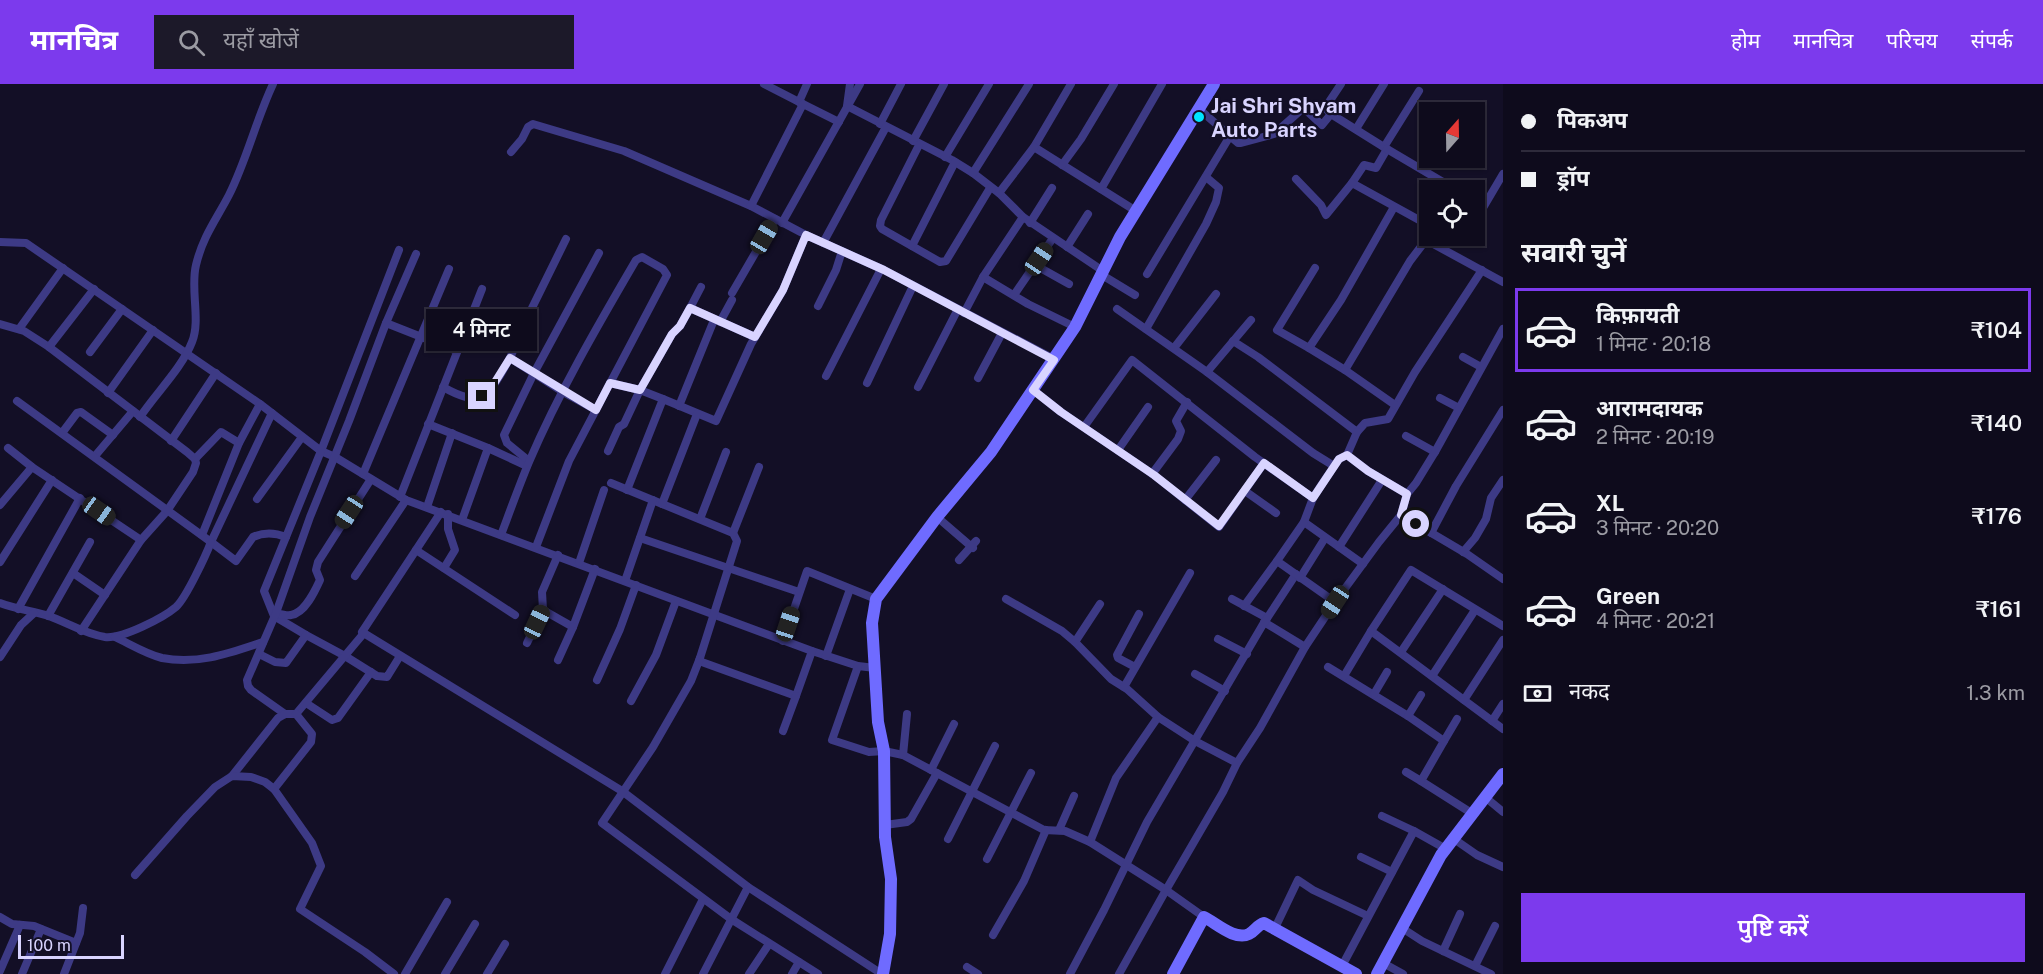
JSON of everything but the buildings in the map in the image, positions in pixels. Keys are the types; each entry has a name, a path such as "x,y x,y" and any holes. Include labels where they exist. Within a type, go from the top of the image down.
{"street":[{"path":"95,456 136,414 187,352 193,340 195,330 193,276 200,248 204,236 229,195 273,84"},
{"path":"764,84 840,122"},
{"path":"752,206 801,103 807,84"},
{"path":"848,106 850,84"},
{"path":"679,406 717,321 840,122 860,84"},
{"path":"823,243 883,125 901,84"},
{"path":"944,84 880,224 882,229 940,262 946,261 990,188"},
{"path":"945,157 990,84"},
{"path":"973,173 1029,84"},
{"path":"999,193 1034,147 1071,84"},
{"path":"1062,165 1081,139 1114,84"},
{"path":"1101,189 1162,84"},
{"path":"364,633 622,791 748,887 882,974 890,934 891,879 885,825 884,751 878,722 872,623 876,599 937,517 991,452 1054,360 1075,327 1120,237 1214,84"},
{"path":"1341,84 1325,108 1331,114 1439,180"},
{"path":"1356,129 1384,84"},
{"path":"1296,179 1321,205 1326,214 1364,165 1376,168 1385,148 1419,91"},
{"path":"848,106 973,173 999,193 1026,220 1135,295"},
{"path":"1199,110 1241,144 1274,134 1304,109 1320,125 1331,114"},
{"path":"511,152 522,140 528,127 533,124 624,151 752,206 806,235 881,269 1054,360"},
{"path":"1148,274 1230,136"},
{"path":"1034,147 1137,211"},
{"path":"912,246 955,162"},
{"path":"1485,205 1503,174"},
{"path":"1146,329 1178,275 1216,202 1219,188 1206,177"},
{"path":"1352,183 1419,220"},
{"path":"918,387 983,277 1052,188"},
{"path":"1309,348 1341,300 1394,207"},
{"path":"1067,247 1088,214"},
{"path":"610,383 640,390 716,421 755,337 783,290 806,235"},
{"path":"1014,295 1053,238"},
{"path":"443,387 468,398 482,396 490,390 510,358 566,239"},
{"path":"0,242 26,243 187,352 321,451 335,457 403,499 812,651 858,666 875,668"},
{"path":"1345,370 1421,246"},
{"path":"1444,246 1503,282"},
{"path":"399,250 264,591 275,614 306,635 377,676 387,677 400,657"},
{"path":"818,306 836,270 842,251"},
{"path":"528,464 507,443 504,435 534,373 599,253"},
{"path":"285,714 248,686 247,680 275,614 310,517 386,323 416,254"},
{"path":"501,535 528,464 563,392 593,333 636,260 642,257 663,269 667,275 569,461 536,547"},
{"path":"1035,265 1069,284"},
{"path":"19,329 63,268"},
{"path":"1315,268 1277,330 1345,370 1395,405"},
{"path":"275,614 291,615 301,610 320,580 316,570 318,562 367,477 449,269"},
{"path":"826,376 881,269"},
{"path":"1244,606 1304,522 1313,498 1339,459 1347,455 1357,432 1365,423 1388,418 1482,270"},
{"path":"983,277 1075,327"},
{"path":"867,383 913,286"},
{"path":"608,451 640,390 672,334 680,326 701,287"},
{"path":"49,347 93,289"},
{"path":"355,576 403,499 428,424 482,289"},
{"path":"1174,348 1216,294"},
{"path":"690,308 755,337"},
{"path":"90,352 122,309"},
{"path":"1117,309 1174,348 1313,453 1334,466"},
{"path":"1207,372 1251,320"},
{"path":"386,323 457,351"},
{"path":"0,324 19,329 49,347 195,459"},
{"path":"1119,974 1305,646 1335,602 1401,515 1407,494 1435,452 1503,329"},
{"path":"108,393 153,330"},
{"path":"978,378 1002,333"},
{"path":"1233,341 1258,357 1357,432"},
{"path":"1463,357 1481,367"},
{"path":"510,358 596,410"},
{"path":"1084,427 1132,360 1264,463 1313,498"},
{"path":"171,441 216,373"},
{"path":"1033,390 1061,412 1152,474 1219,526 1264,463"},
{"path":"1440,398 1459,408"},
{"path":"627,490 663,399"},
{"path":"17,401 237,561 254,537 258,535 277,534 286,537"},
{"path":"1152,474 1178,439 1181,430 1176,421 1187,402"},
{"path":"202,535 239,443 260,404"},
{"path":"1118,450 1148,407"},
{"path":"1431,533 1456,486 1503,410"},
{"path":"62,433 77,413 81,412 113,435"},
{"path":"0,603 48,616 81,631 105,637 127,634 178,606 205,557 272,413"},
{"path":"662,504 697,414"},
{"path":"428,424 528,464"},
{"path":"81,631 141,540 167,510 193,472 195,459 221,432 239,443"},
{"path":"427,507 452,433"},
{"path":"1406,436 1435,452"},
{"path":"257,500 302,437"},
{"path":"462,520 488,447"},
{"path":"8,448 32,467 141,540"},
{"path":"700,519 726,452"},
{"path":"1347,455 1382,480 1407,494"},
{"path":"1185,500 1216,460"},
{"path":"0,505 32,467"},
{"path":"733,532 759,467"},
{"path":"0,562 52,480"},
{"path":"1339,547 1382,480"},
{"path":"1463,552 1475,538 1486,519 1491,498 1503,480"},
{"path":"579,563 608,487 627,490 733,532 737,541 691,681 652,747 602,823 731,919 818,974"},
{"path":"1245,491 1276,513"},
{"path":"18,609 80,498"},
{"path":"625,581 653,500"},
{"path":"135,875 215,787 232,776 278,718 285,714 296,714 306,703 364,633 362,632 416,550 445,513"},
{"path":"444,568 455,550 445,513"},
{"path":"1401,515 1503,579"},
{"path":"937,517 974,545 959,560"},
{"path":"1304,522 1363,564"},
{"path":"640,538 799,592"},
{"path":"1070,974 1147,822 1266,620 1325,538"},
{"path":"48,616 90,542"},
{"path":"416,550 515,615"},
{"path":"528,642 543,610 542,592 558,555"},
{"path":"1277,561 1335,602"},
{"path":"558,660 595,569"},
{"path":"1344,676 1411,570 1503,626"},
{"path":"783,640 807,572 876,599"},
{"path":"73,573 105,596"},
{"path":"1124,687 1190,573"},
{"path":"597,680 620,629 636,585"},
{"path":"826,656 850,588"},
{"path":"1401,652 1443,589"},
{"path":"1006,599 1062,631 1111,679 1124,687 1158,717 1195,741 1237,763"},
{"path":"1232,599 1305,646"},
{"path":"631,701 656,655 676,601"},
{"path":"1075,642 1100,604"},
{"path":"543,610 573,627"},
{"path":"1432,676 1475,610"},
{"path":"0,657 21,626 34,613"},
{"path":"1136,667 1118,658 1117,655 1139,614"},
{"path":"1371,631 1503,729"},
{"path":"259,654 275,662 286,663 306,635"},
{"path":"115,637 162,658 189,660 211,659 263,642"},
{"path":"1218,639 1247,654"},
{"path":"1464,700 1503,640"},
{"path":"783,731 812,651"},
{"path":"700,658 699,661 796,696"},
{"path":"858,666 832,740 868,753 884,751 903,755 1046,830 1059,830 1090,842 1234,935 1244,936 1264,923 1356,974"},
{"path":"1328,667 1374,694 1444,741"},
{"path":"306,703 332,720 338,718 370,672"},
{"path":"1374,694 1387,672"},
{"path":"1195,674 1225,691"},
{"path":"1408,716 1421,695"},
{"path":"1492,721 1503,704"},
{"path":"274,789 311,742 312,734 296,714"},
{"path":"903,755 907,714"},
{"path":"1090,842 1116,778 1158,717"},
{"path":"1421,781 1457,719"},
{"path":"885,825 907,822 911,819 954,724"},
{"path":"948,839 994,746"},
{"path":"1406,772 1473,814"},
{"path":"987,859 1031,773"},
{"path":"232,776 251,777 265,782 274,789 312,843 321,866 300,909 394,974"},
{"path":"1403,974 1380,969 1450,844 1485,797 1502,780"},
{"path":"1059,830 1074,796"},
{"path":"1485,797 1503,812"},
{"path":"1382,816 1503,867"},
{"path":"993,935 1024,881 1046,830"},
{"path":"1342,966 1414,831"},
{"path":"1361,857 1392,872"},
{"path":"1275,928 1298,880 1313,890 1368,916"},
{"path":"703,974 748,887"},
{"path":"664,974 703,899"},
{"path":"405,974 447,902"},
{"path":"64,974 80,933 83,908"},
{"path":"1443,951 1460,914"},
{"path":"0,917 12,924 41,928 76,943"},
{"path":"1173,974 1204,917"},
{"path":"445,974 475,924"},
{"path":"0,971 20,925"},
{"path":"1475,966 1495,926"},
{"path":"22,974 41,928"},
{"path":"1402,928 1422,941 1491,974"},
{"path":"487,974 505,944"},
{"path":"749,974 769,944"},
{"path":"792,974 799,962"},
{"path":"967,967 978,974"}],"place":[{"name":"Jai Shri Shyam Auto Parts","path":"1199,117"}],"route":[{"path":"482,396 490,390 510,358 596,410 610,383 640,390 672,334 680,326 690,308 755,337 783,290 806,235 884,270 1054,360 1033,390 1061,412 1154,475 1219,526 1264,463 1313,498 1339,459 1347,455 1368,471 1407,494 1401,515 1416,524"}]}
